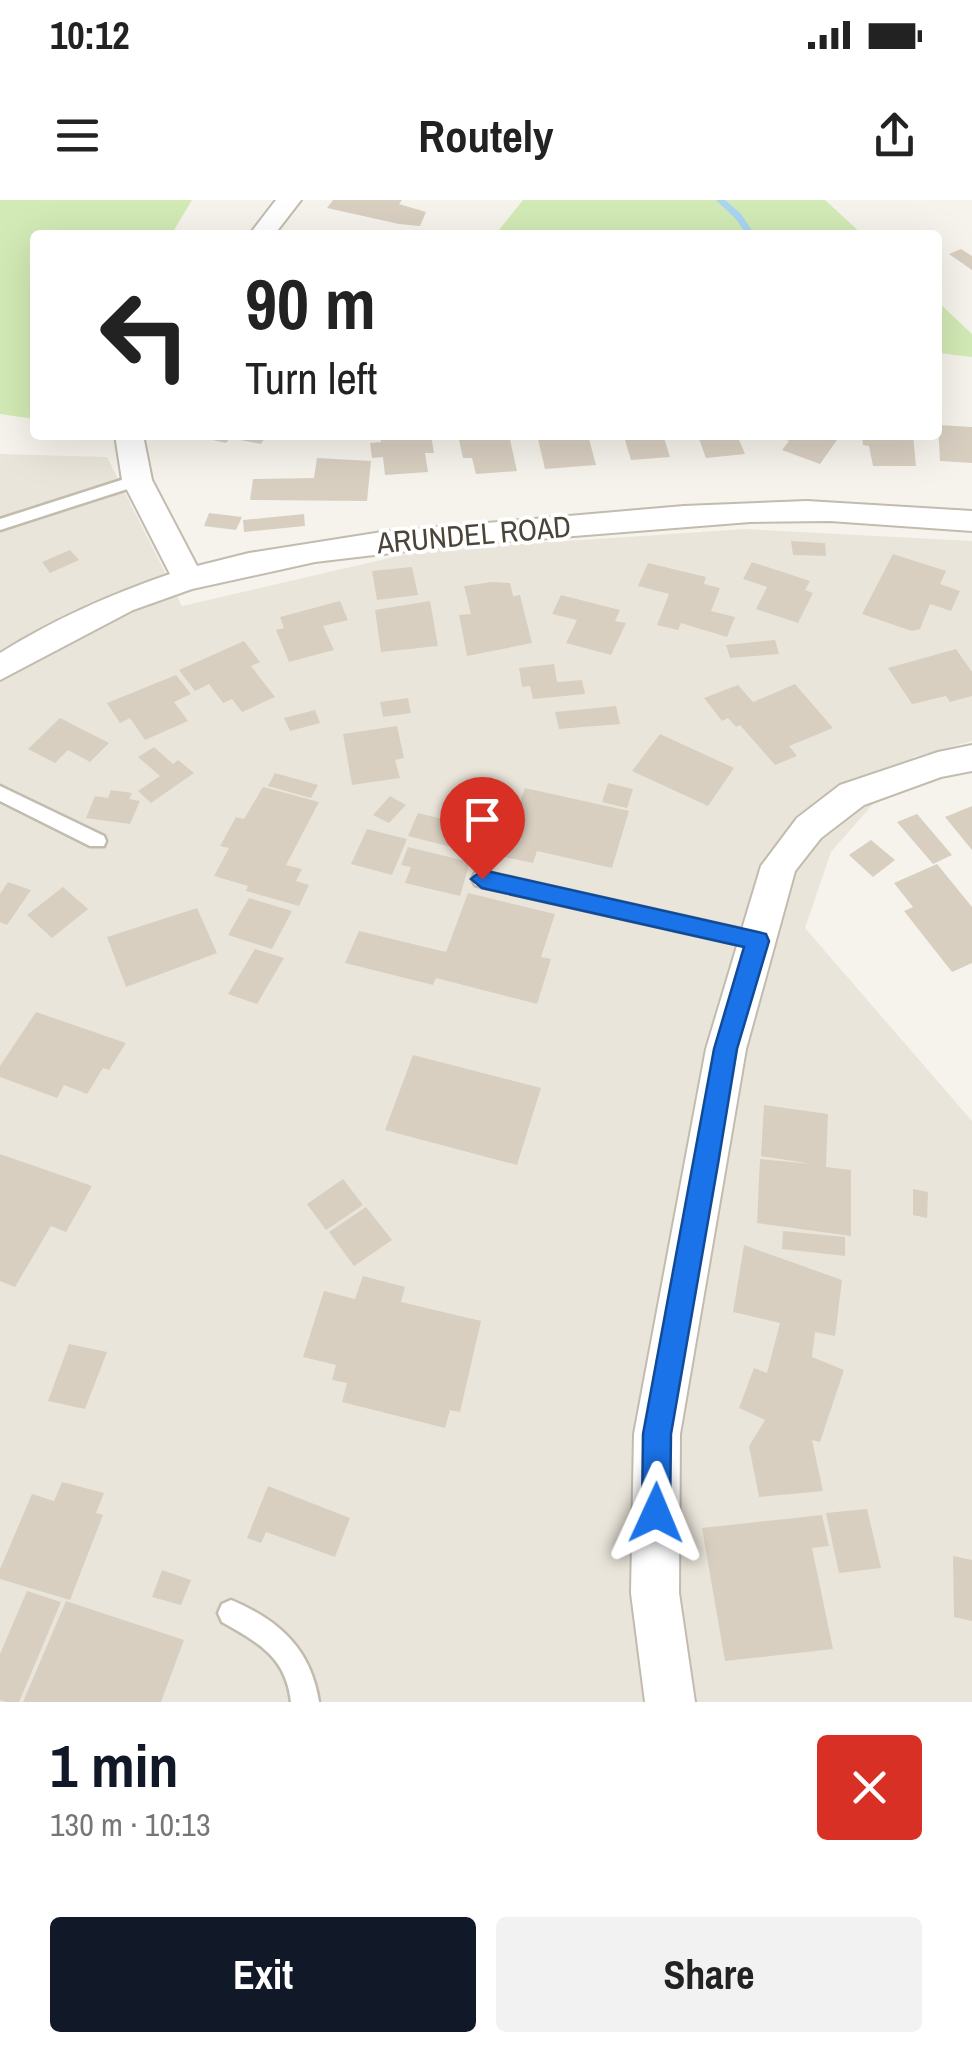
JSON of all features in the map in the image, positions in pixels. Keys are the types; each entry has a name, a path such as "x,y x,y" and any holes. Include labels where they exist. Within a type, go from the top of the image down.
{"street":[{"path":"265,230 289,200"},
{"path":"130,440 137,480 187,577"},
{"name":"ARUNDEL ROAD","path":"0,668 34,644 89,615 187,577 247,561 324,548 787,511 972,521"},
{"path":"670,1702 654,1593 657,1434 726,1049 779,866 808,828 852,795 938,765 972,758"}],"lane":[{"path":"0,525 137,480"},
{"path":"0,793 97,841"},
{"path":"482,879 758,941"},
{"path":"231,1614 274,1636 291,1653 299,1669 305,1702"}],"shaded area":[{"path":"0,454 107,457 182,606 420,551 745,529 972,541 972,741 914,757 831,852 805,928 972,1121 972,1702 0,1702"}],"green space":[{"path":"0,200 192,200 174,230 30,230 30,418 0,414"},
{"path":"523,200 825,200 858,230 499,230"},
{"path":"942,306 972,334 972,357 942,353"}],"building":[{"path":"333,200 402,200 399,204 426,212 420,226 399,224 327,208"},
{"path":"961,249 972,256 972,270 949,254"},
{"path":"942,425 972,427 972,463 940,461"},
{"path":"432,440 434,453 425,453 428,472 385,475 383,457 372,458 370,443"},
{"path":"459,440 510,440 517,471 476,474 472,458 463,458"},
{"path":"538,440 589,440 596,465 545,469"},
{"path":"625,440 665,440 670,457 631,460"},
{"path":"699,440 739,440 745,454 706,458"},
{"path":"837,440 820,464 782,450 789,441"},
{"path":"862,440 913,440 916,466 873,466 869,446 863,445"},
{"path":"317,458 371,461 367,501 250,500 253,479 314,478"},
{"path":"209,513 242,517 236,530 204,526"},
{"path":"304,514 305,526 244,532 243,520"},
{"path":"791,541 825,543 826,556 793,555"},
{"path":"70,550 79,560 50,573 42,562"},
{"path":"893,554 946,571 940,584 960,591 951,611 930,604 920,629 912,631 862,614"},
{"path":"752,562 810,581 805,590 813,593 798,623 756,609 767,587 743,579"},
{"path":"648,563 706,577 704,584 720,588 711,611 735,617 727,637 681,623 678,630 657,625 669,594 638,586"},
{"path":"412,567 418,595 377,600 372,571"},
{"path":"510,583 513,596 520,595 532,643 467,656 459,615 471,614 464,586"},
{"path":"561,595 620,610 615,621 626,623 611,655 566,643 577,620 552,614"},
{"path":"340,601 348,620 323,626 334,650 289,662 276,630 284,628 280,617"},
{"path":"430,601 438,646 381,652 375,610"},
{"path":"775,640 779,654 730,658 726,645"},
{"path":"244,641 260,662 251,666 275,697 242,712 232,699 223,703 209,684 195,691 179,670"},
{"path":"956,649 972,672 972,696 950,702 946,696 912,704 888,668"},
{"path":"554,664 557,682 582,680 585,694 533,699 530,686 522,687 519,668"},
{"path":"176,675 191,694 174,702 188,721 145,740 130,718 120,723 107,703"},
{"path":"795,684 833,728 789,746 797,756 775,765 740,725 736,727 728,718 722,721 704,698 738,685 753,702"},
{"path":"408,698 411,713 383,717 380,702"},
{"path":"616,706 620,724 559,729 555,712"},
{"path":"315,710 320,723 290,731 284,718"},
{"path":"60,718 109,743 90,762 68,750 55,763 28,749"},
{"path":"397,726 404,758 395,760 400,778 352,785 343,734"},
{"path":"660,734 734,768 708,806 632,771"},
{"path":"154,747 173,764 178,760 194,773 151,803 138,791 160,776 138,757"},
{"path":"275,773 318,785 311,798 268,786"},
{"path":"608,783 633,789 627,808 602,802"},
{"path":"263,787 319,802 286,865 302,869 296,881 309,885 299,906 246,891 248,886 214,876 229,848 220,846 236,817 244,819"},
{"path":"525,788 629,811 612,868 537,851 533,863 500,856"},
{"path":"111,790 132,793 129,799 140,801 130,824 86,818 95,796 108,798"},
{"path":"390,796 406,805 389,823 373,815"},
{"path":"972,806 972,850 945,817"},
{"path":"418,813 500,833 491,857 408,836"},
{"path":"917,814 952,855 933,864 897,822"},
{"path":"367,829 407,839 392,875 351,864"},
{"path":"871,840 895,860 873,877 849,855"},
{"path":"408,847 470,862 460,896 405,883 411,867 401,865"},
{"path":"937,864 972,907 972,963 952,972 904,911 913,907 894,883"},
{"path":"8,882 31,890 7,925 0,922 0,894"},
{"path":"63,887 88,909 52,938 27,915"},
{"path":"468,893 555,914 541,957 551,959 537,1004 436,978 433,985 345,963 359,931 446,952"},
{"path":"249,898 292,911 272,949 228,935"},
{"path":"197,908 217,953 126,987 107,937"},
{"path":"255,949 284,958 257,1004 228,994"},
{"path":"36,1012 126,1043 109,1070 103,1068 87,1094 64,1085 57,1098 0,1077 0,1066"},
{"path":"413,1055 541,1088 517,1165 385,1130"},
{"path":"764,1105 828,1114 826,1167 851,1170 851,1236 757,1223 760,1159 813,1164 761,1156"},
{"path":"0,1154 92,1186 66,1232 51,1226 15,1287 0,1281"},
{"path":"343,1179 363,1205 326,1230 307,1204"},
{"path":"913,1189 928,1192 927,1218 913,1215"},
{"path":"366,1207 392,1240 354,1266 329,1232"},
{"path":"783,1231 845,1237 845,1256 782,1249"},
{"path":"744,1245 842,1280 835,1336 815,1332 812,1357 844,1370 820,1442 812,1440 823,1491 759,1497 749,1446 765,1420 739,1408 754,1368 767,1373 780,1323 733,1312"},
{"path":"363,1276 405,1287 401,1302 481,1321 460,1412 450,1410 445,1428 342,1402 347,1383 332,1380 336,1365 303,1357 324,1291 355,1299"},
{"path":"69,1344 107,1352 85,1409 48,1401"},
{"path":"62,1482 104,1493 96,1513 103,1515 70,1600 0,1579 0,1569 32,1494 54,1501"},
{"path":"268,1486 350,1518 335,1557 266,1532 261,1543 247,1538"},
{"path":"867,1509 881,1568 839,1573 826,1513"},
{"path":"822,1515 829,1546 812,1548 833,1649 725,1661 702,1528"},
{"path":"953,1556 972,1560 972,1621 954,1617"},
{"path":"162,1570 191,1580 181,1605 152,1597"},
{"path":"27,1591 61,1602 19,1702 6,1702 0,1700 0,1654"},
{"path":"66,1601 184,1640 161,1702 23,1702"}],"waterway":[{"path":"720,200 748,230"}],"route":[{"path":"482,879 758,941 726,1049 705,1164 657,1434 656,1513"}]}
